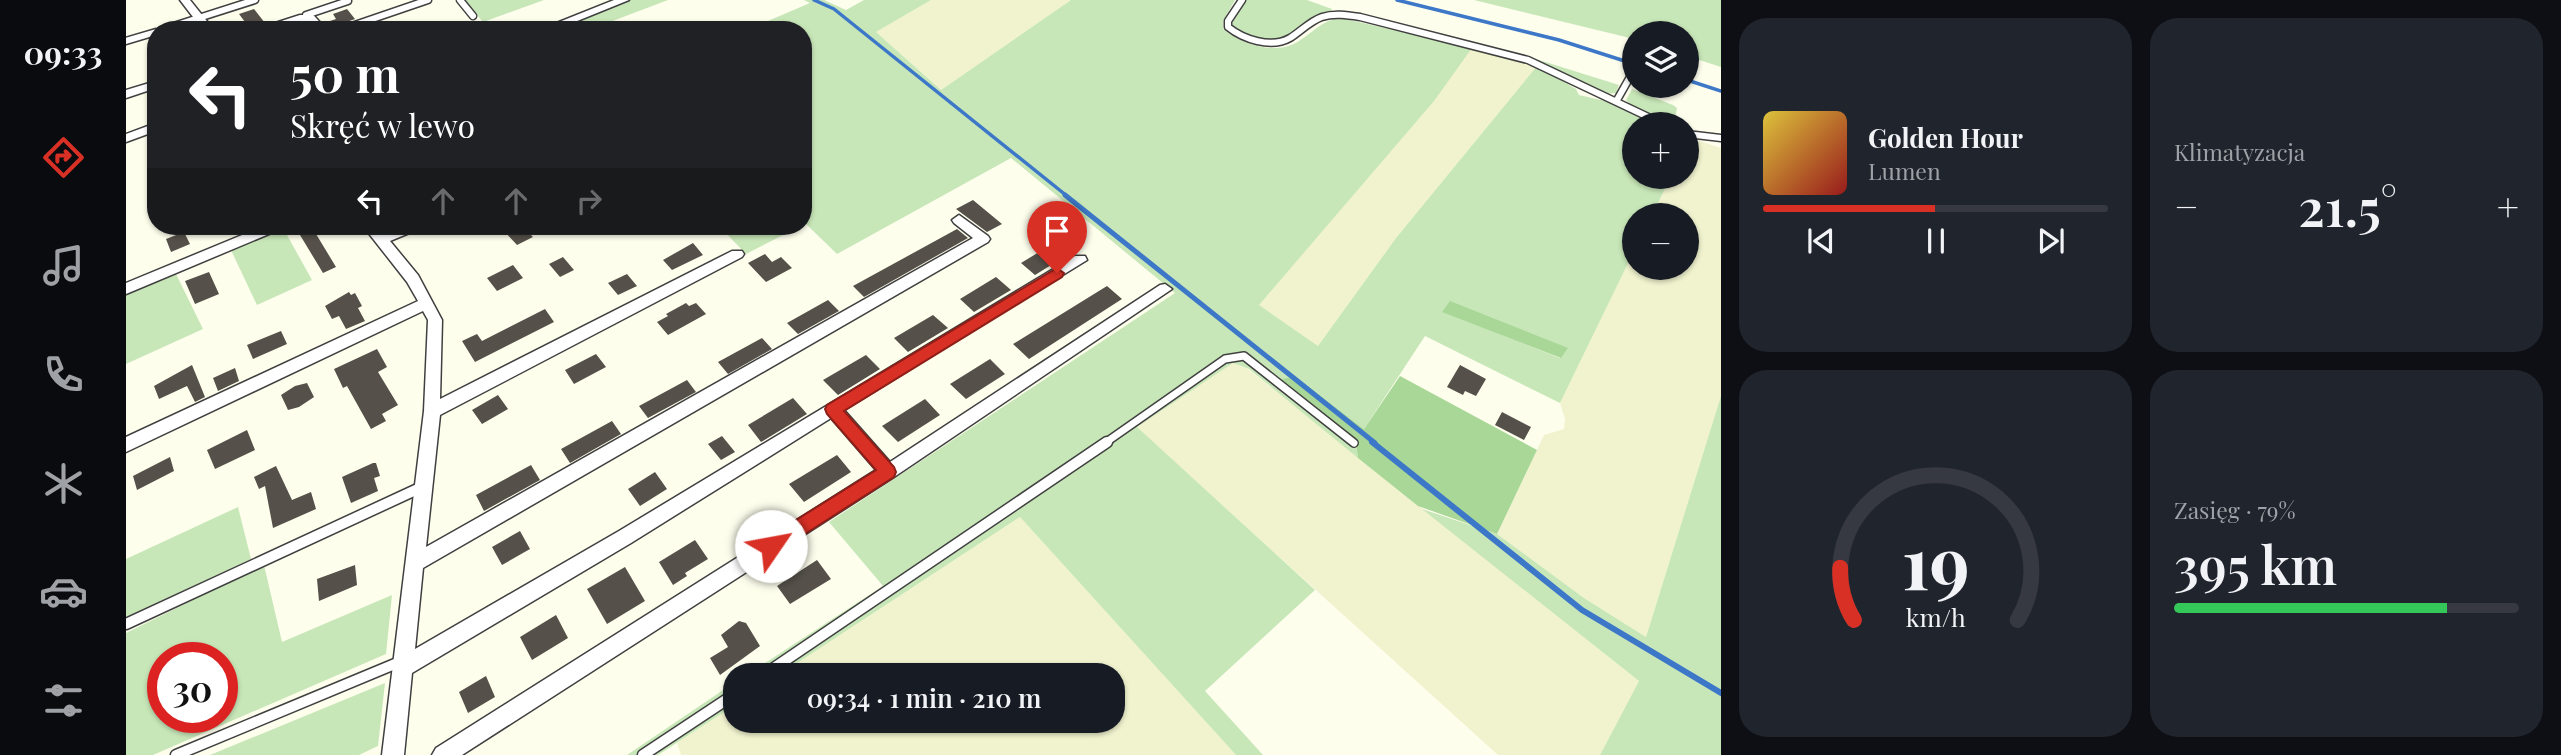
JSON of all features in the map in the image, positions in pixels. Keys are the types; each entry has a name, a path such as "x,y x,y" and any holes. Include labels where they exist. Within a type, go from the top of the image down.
{"street":[{"path":"185,0 202,21"},
{"path":"568,21 624,0"},
{"path":"126,94 147,87"},
{"path":"126,138 147,130"},
{"path":"414,564 983,239 960,220"},
{"path":"126,289 254,235"},
{"path":"378,235 413,279 435,320 432,411 393,755"},
{"path":"382,240 393,235"},
{"path":"432,411 737,254"},
{"path":"404,663 625,537 1080,260"},
{"path":"443,755 888,472 1165,289"},
{"path":"126,445 427,303"},
{"path":"833,409 888,472"}],"lane":[{"path":"190,21 255,0"},
{"path":"366,21 428,0"},
{"path":"460,0 473,16"},
{"path":"1242,0 1228,21 1228,27 1238,35 1252,40 1279,43 1320,18 1349,15 1516,56 1542,65 1586,90 1617,100 1640,112"},
{"path":"291,21 348,1"},
{"path":"300,18 312,18 315,21"},
{"path":"126,41 147,35"},
{"path":"1617,100 1622,92"},
{"path":"1699,135 1721,138"},
{"path":"781,663 1018,504 1226,359 1244,356 1354,443"},
{"path":"126,624 422,487"},
{"path":"176,755 404,663"},
{"path":"643,755 723,702"}],"green space":[{"path":"464,0 544,0 486,21 482,21"},
{"path":"627,0 668,0 613,21 572,21"},
{"path":"804,0 824,0 846,10 864,0 931,0 876,32 941,90 1071,0 1235,0 1223,21 1223,29 1240,40 1260,47 1280,48 1290,45 1324,24 1341,18 1472,48 1434,101 1259,305 1318,346 1396,238 1537,66 1576,89 1579,95 1610,102 1630,112 1622,112 1622,189 1665,189 1658,203 1622,203 1622,276 1560,403 1425,336 1364,429 1295,376 1280,380 1355,438 1358,458 1249,369 1233,363 1137,427 1315,590 1205,691 1263,755 1236,755 1020,517 797,663 765,663 883,586 829,522 1175,293 1011,158 837,254 812,230 812,21 768,21 810,3","holes":["1442,311 1567,348 1560,358"]},
{"path":"931,0 1071,0 941,90 876,32"},
{"path":"1245,0 1307,0 1332,9 1283,40 1267,41 1250,38 1232,26"},
{"path":"1474,0 1721,0 1721,67 1699,60 1699,21 1622,21 1622,36"},
{"path":"1472,48 1516,58 1537,66 1396,238 1318,346 1258,305"},
{"path":"1520,54 1619,85 1616,93 1605,94"},
{"path":"1655,98 1677,108 1676,112 1646,112 1626,100"},
{"path":"1699,141 1721,148 1721,396 1646,637 1584,598 1497,534 1544,435 1564,429 1565,419 1560,403 1622,276 1622,280 1699,280 1699,203 1658,203 1665,189 1699,189"},
{"path":"261,235 287,235 312,280 257,305 230,248"},
{"path":"728,235 783,235 746,254"},
{"path":"175,272 203,329 126,364 126,292"},
{"path":"1450,301 1568,348 1561,358 1442,312"},
{"path":"1233,363 1248,369 1639,681 1600,755 1498,755 1136,427"},
{"path":"1295,376 1364,429 1400,376 1537,450 1497,534 1418,506 1358,458 1355,438 1279,380"},
{"path":"1721,396 1721,755 1600,755 1639,681 1422,509 1497,534 1584,598 1646,637"},
{"path":"238,507 251,559 126,617 126,559"},
{"path":"1020,517 1236,755 681,755 677,743 723,713 723,733 1125,733 1125,663 797,663"},
{"path":"264,565 282,642 392,595 386,654 238,718 238,642 147,642 147,733 204,733 153,755 126,755 126,633"},
{"path":"385,683 378,746 359,755 210,755"},
{"path":"723,690 723,713 658,755 627,755"}],"building":[{"path":"254,9 263,21 244,21 239,14"},
{"path":"347,9 355,19 330,21 336,19 333,14"},
{"path":"973,200 1002,224 987,232 956,209"},
{"path":"957,229 968,238 864,297 853,286"},
{"path":"186,235 190,244 171,252 166,239"},
{"path":"300,235 317,235 336,267 323,273"},
{"path":"508,235 533,237 517,245"},
{"path":"693,243 703,255 672,270 663,260"},
{"path":"1054,243 1069,254 1035,275 1021,263"},
{"path":"765,254 772,262 781,257 792,268 766,282 748,263"},
{"path":"563,257 574,270 560,277 549,264"},
{"path":"513,265 523,278 497,291 487,278"},
{"path":"209,272 219,294 195,304 185,281"},
{"path":"627,274 637,286 618,295 608,283"},
{"path":"996,277 1011,290 974,312 960,299"},
{"path":"1107,286 1122,299 1029,359 1013,344"},
{"path":"349,292 351,295 355,293 362,306 358,308 365,321 346,329 339,316 332,319 325,306"},
{"path":"828,300 839,311 798,334 787,323"},
{"path":"686,303 689,306 696,303 706,314 668,335 657,322"},
{"path":"545,309 554,322 475,362 462,341 477,334 482,341"},
{"path":"933,315 948,328 908,352 894,338"},
{"path":"281,331 287,344 253,359 247,345"},
{"path":"762,338 772,349 728,374 718,362"},
{"path":"377,349 387,367 378,372 398,405 382,414 386,421 371,429 347,386 343,388 334,369"},
{"path":"596,354 606,367 574,384 565,370"},
{"path":"866,355 880,369 838,395 823,380"},
{"path":"990,359 1005,374 966,399 950,384"},
{"path":"192,365 205,397 195,402 187,386 159,399 154,386"},
{"path":"1460,365 1486,379 1476,396 1465,391 1463,395 1447,387"},
{"path":"235,368 239,381 218,391 213,378"},
{"path":"687,380 696,392 648,418 639,406"},
{"path":"307,383 314,397 299,407 288,410 281,395 295,386"},
{"path":"498,395 508,409 482,424 472,410"},
{"path":"793,398 807,414 761,442 748,425"},
{"path":"925,399 940,415 898,442 882,426"},
{"path":"1502,412 1531,427 1524,440 1495,425"},
{"path":"612,421 621,434 570,463 561,449"},
{"path":"247,430 255,450 215,469 207,450"},
{"path":"722,436 735,452 721,460 708,444"},
{"path":"837,455 851,472 804,502 789,484"},
{"path":"170,457 174,471 137,490 133,476"},
{"path":"376,463 380,476 374,478 378,491 351,503 342,477"},
{"path":"531,465 540,480 484,511 476,495"},
{"path":"276,466 292,500 311,492 316,509 273,528 265,486 259,489 254,477"},
{"path":"655,472 667,489 640,506 628,489"},
{"path":"520,531 530,549 502,565 492,547"},
{"path":"695,540 708,559 685,573 687,576 673,585 659,562"},
{"path":"817,560 831,579 790,604 777,586"},
{"path":"355,565 357,585 319,601 317,579"},
{"path":"625,567 645,601 607,624 587,589"},
{"path":"556,615 568,638 532,660 520,637"},
{"path":"739,621 746,623 760,646 737,663 723,663 723,673 720,675 710,658 728,647 721,635"},
{"path":"486,676 495,697 468,713 459,692"}],"waterway":[{"path":"814,0 834,9 1067,196"},
{"path":"1397,0 1559,40 1622,60"},
{"path":"1699,84 1721,91"},
{"path":"1065,195 1375,443"},
{"path":"1372,442 1582,610 1721,693"}],"route":[{"path":"771,546 888,472 833,409 1057,273"}]}
